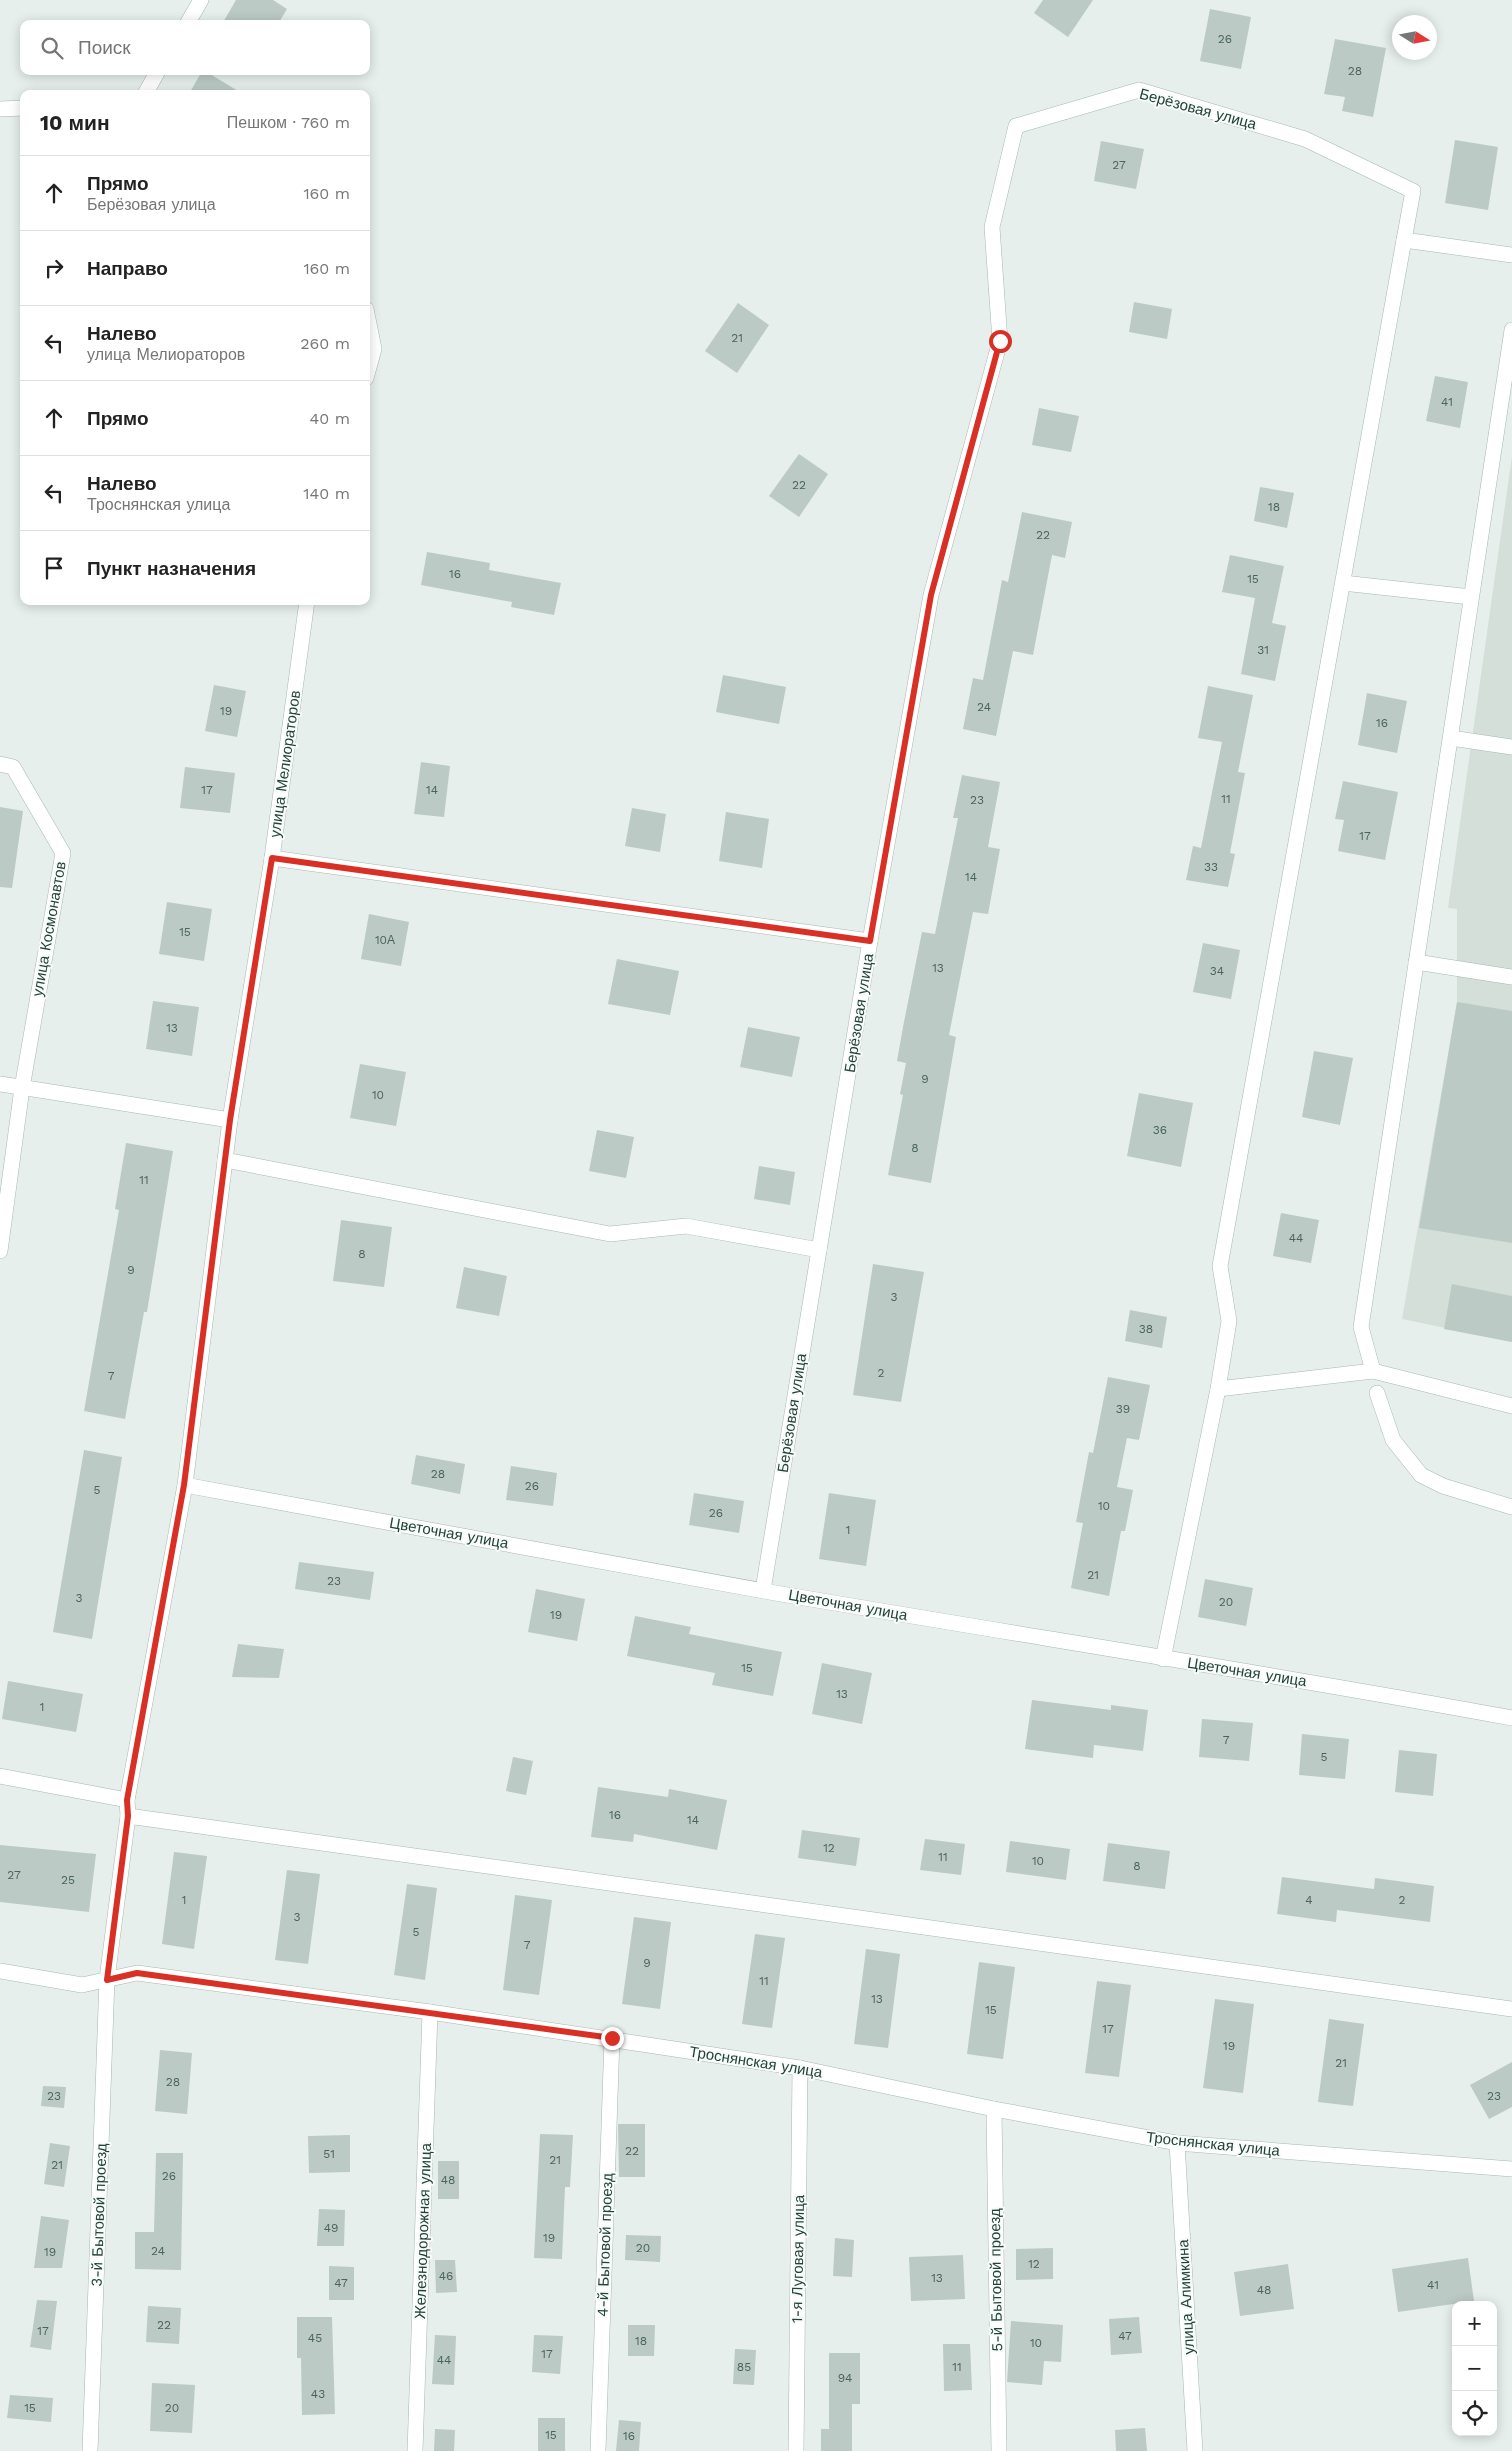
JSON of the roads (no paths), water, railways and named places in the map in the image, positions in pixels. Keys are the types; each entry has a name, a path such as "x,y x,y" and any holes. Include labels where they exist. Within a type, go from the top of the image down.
{"street":[{"path":"189,20 201,0"},
{"path":"146,90 156,75"},
{"name":"Берёзовая улица","path":"763,1590 870,941 931,595 1000,341 992,227 1016,126 1139,90 1305,139 1413,190 1404,240"},
{"path":"0,109 20,108"},
{"path":"1163,1659 1218,1388 1229,1321 1220,1266 1404,240 1512,255"},
{"path":"370,329 374,349 370,364"},
{"path":"1373,1371 1361,1326 1512,330"},
{"path":"1343,583 1471,597"},
{"name":"улица Мелиораторов","path":"128,1816 127,1800 184,1485 230,1120 272,858 306,605"},
{"path":"1451,738 1512,747"},
{"name":"улица Космонавтов","path":"0,764 14,766 62,853 22,1088 1,1242"},
{"path":"272,858 870,941"},
{"path":"1416,962 1512,977"},
{"path":"0,1084 230,1120"},
{"path":"225,1160 610,1234 686,1226 820,1250"},
{"path":"1218,1388 1373,1371 1512,1406"},
{"path":"1377,1393 1394,1440 1421,1475 1443,1486 1512,1507"},
{"name":"Цветочная улица","path":"184,1485 763,1590 1163,1659 1356,1689 1512,1718"},
{"path":"0,1776 127,1800"},
{"path":"128,1816 1512,2009"},
{"name":"3-й Бытовой проезд","path":"90,2451 107,1980 128,1816"},
{"name":"Троснянская улица","path":"0,1971 82,1985 137,1973 612,2038 800,2068 994,2109 1177,2144 1512,2169"},
{"name":"Железнодорожная улица","path":"415,2451 430,2012"},
{"name":"4-й Бытовой проезд","path":"598,2451 612,2038"},
{"name":"1-я Луговая улица","path":"796,2451 800,2068"},
{"name":"5-й Бытовой проезд","path":"994,2109 999,2451"},
{"name":"улица Алимкина","path":"1177,2144 1195,2451"}]}
